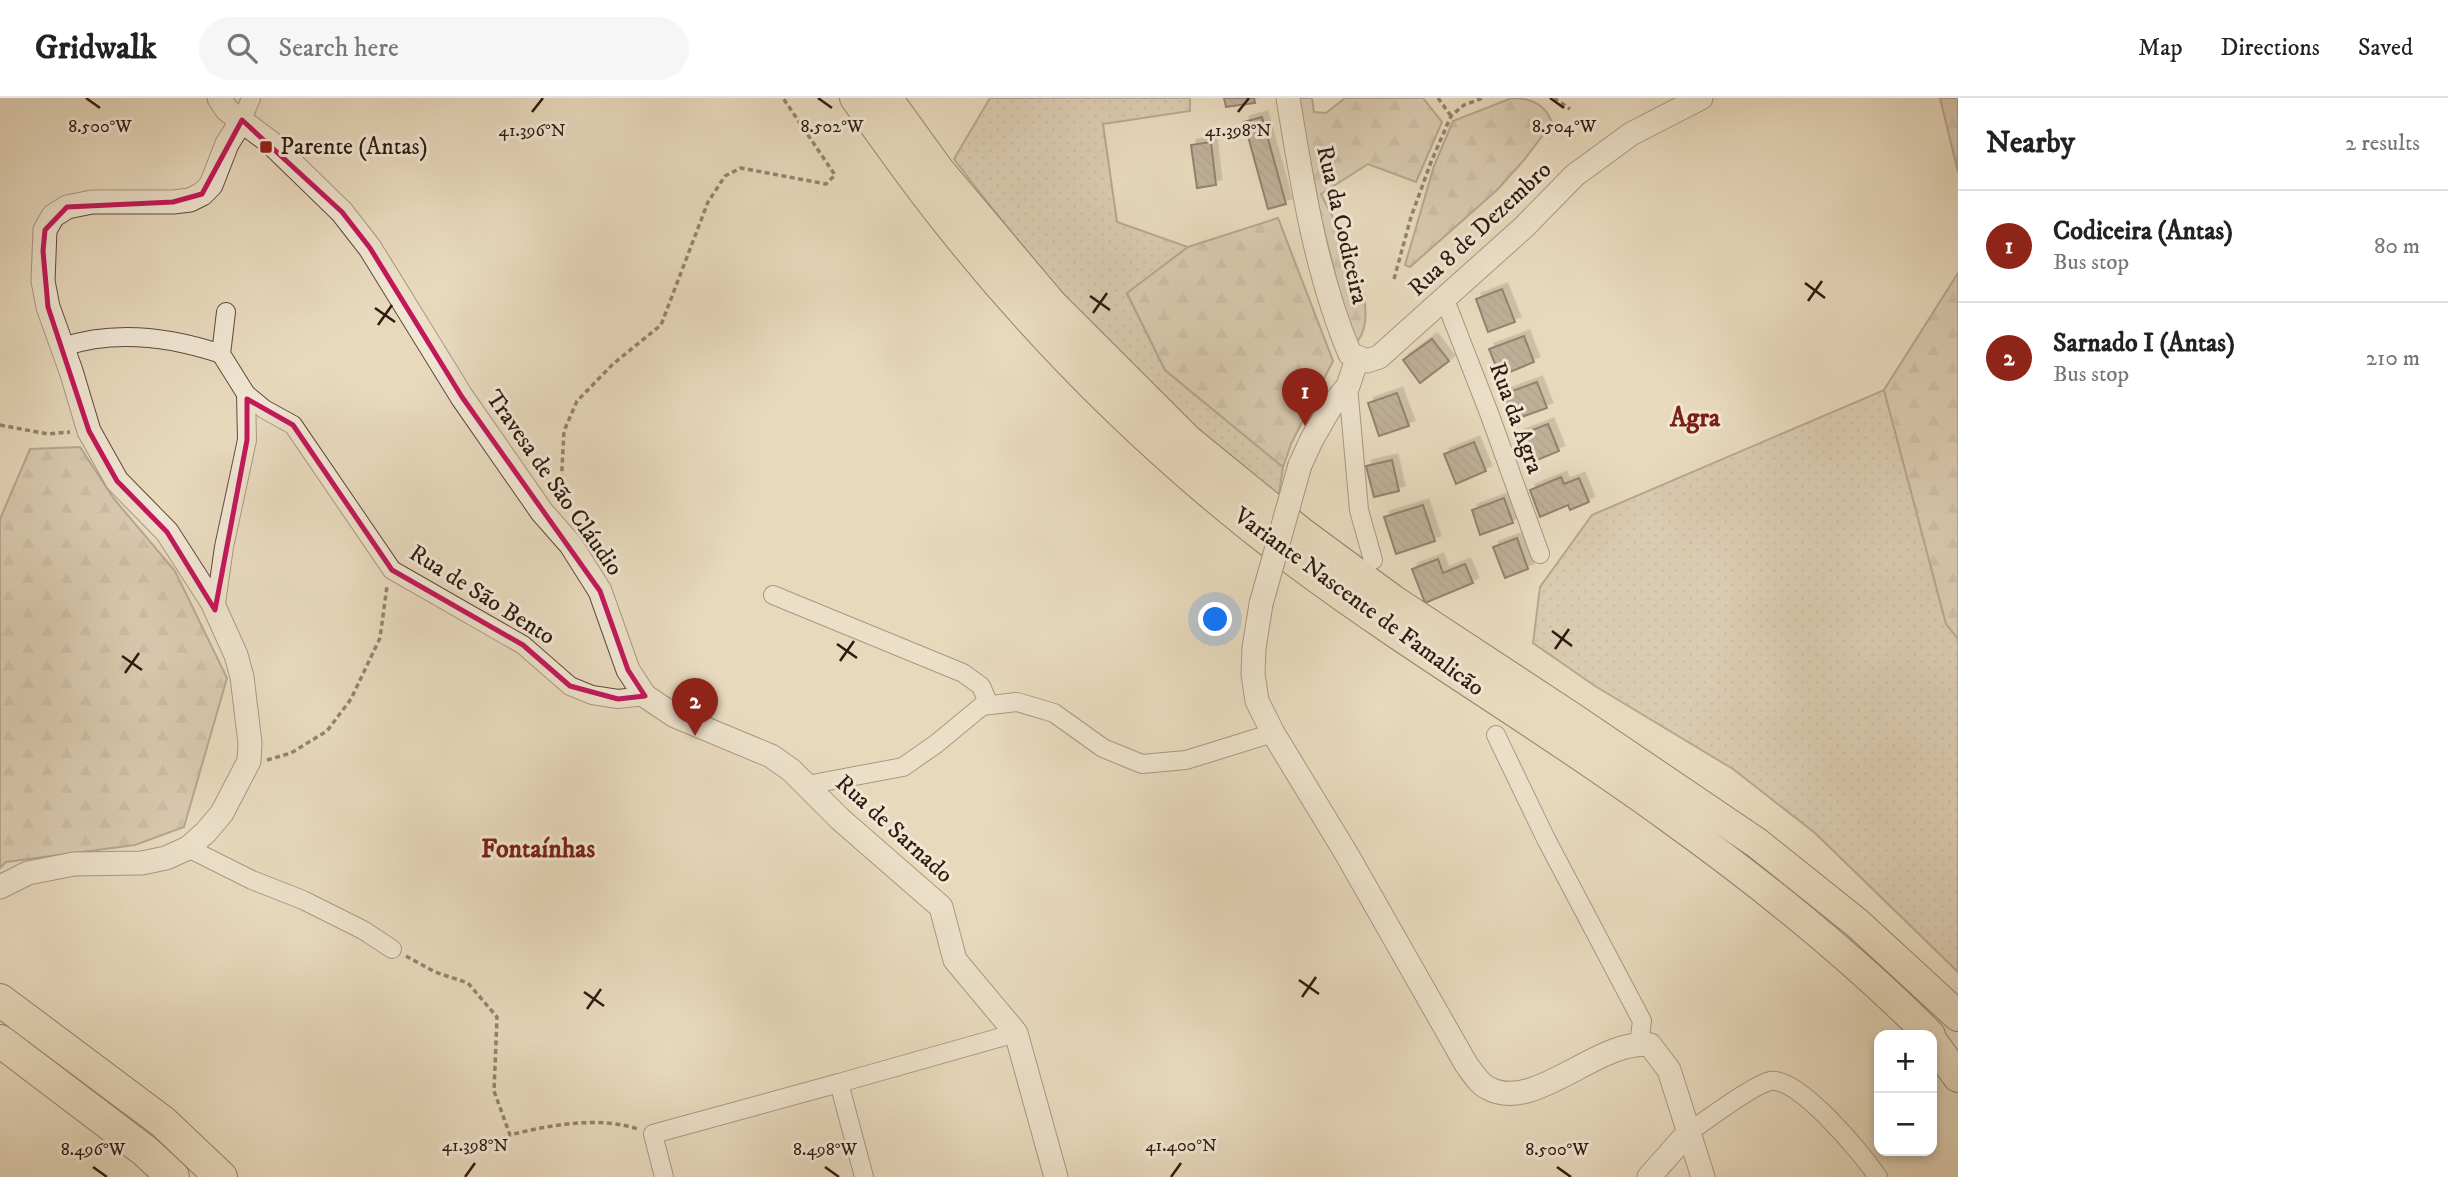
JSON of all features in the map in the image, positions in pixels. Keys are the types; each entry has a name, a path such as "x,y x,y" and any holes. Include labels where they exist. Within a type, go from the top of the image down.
{"highway":[{"name":"Variante Nascente de Famalicão","path":"855,98 924,193 1034,323 1176,466 1301,566 1668,816 1838,949 1924,1030"},
{"name":"Variante Nascente de Famalicão","path":"887,98 939,170 1051,303 1188,440 1302,533 1393,600 1757,843 1857,923 1958,1016"},
{"path":"0,1000 163,1122 221,1177"},
{"path":"0,1041 145,1151 173,1177"},
{"name":"Variante Nascente de Famalicão","path":"1937,1043 1958,1064"},
{"path":"1937,1047 1958,1077"}],"street":[{"name":"Travesa de São Cláudio","path":"219,98 227,110 243,120 295,166 349,221 370,248 417,327 476,417 542,512 571,545 600,591 628,670 645,696 675,716 772,756 807,785"},
{"path":"0,887 28,873 74,864 142,863 166,858 188,848 222,813 249,761 250,743 242,677 236,655 215,610 167,532 117,481 89,431 48,307 43,281 45,230 53,216 67,207 92,202 173,202 190,200 202,194 211,185 227,144 243,120 251,98"},
{"name":"Rua da Codiceira","path":"1288,98 1324,275 1342,336 1350,354 1357,359"},
{"name":"Rua 8 de Dezembro","path":"1357,359 1367,361 1379,357 1524,227 1575,175 1631,134 1701,98"},
{"name":"Rua da Agra","path":"1444,300 1489,413 1540,554"},
{"path":"63,347 87,339 132,337 196,346 221,354 226,312"},
{"name":"Rua de São Bento","path":"221,354 246,394 264,409 293,425 390,567 523,645 570,686 592,695 618,699 645,696"},
{"path":"1357,359 1348,386 1330,408 1300,465 1261,604 1254,648 1253,674 1257,701 1466,1065 1486,1087 1500,1093 1513,1093 1541,1086 1624,1046 1650,1045 1669,1070 1703,1177"},
{"path":"1348,386 1359,510 1373,560"},
{"path":"215,610 223,547 233,513 247,440 246,394"},
{"path":"773,596 963,673 981,686 989,705"},
{"path":"807,785 903,767 982,706 989,705 1017,702 1054,713 1103,748 1142,764 1186,760 1273,733"},
{"path":"1496,735 1546,839 1642,1021 1639,1044"},
{"name":"Rua de Sarnado","path":"807,785 840,819 941,906 954,960 1016,1033 1056,1177"},
{"path":"188,848 252,880 303,900 363,930 392,949"},
{"path":"664,1177 653,1134 1016,1033"},
{"path":"1649,1177 1688,1133 1769,1081 1784,1081 1795,1087 1838,1129 1878,1177"},
{"path":"839,1083 864,1177"}],"path":[{"path":"557,528 564,431 577,401 613,364 661,325 708,202 725,176 741,168 826,184 835,174 783,98"},
{"path":"1438,98 1451,116"},
{"path":"1394,279 1415,206 1451,116 1464,105 1483,98"},
{"path":"1554,98 1570,108"},
{"path":"0,425 48,434 89,431"},
{"path":"249,761 264,761 291,753 327,731 351,699 380,638 390,567"},
{"path":"392,949 435,972 468,982 497,1017 494,1091 510,1135 550,1124 623,1124 653,1134"}],"highlighted area":[{"path":"242,120 342,212 370,248 462,397 600,591 628,670 645,696 618,699 570,686 523,645 392,570 293,425 247,399 247,440 215,610 167,532 117,481 89,431 48,307 43,251 45,230 67,207 173,202 202,194"}],"green space":[{"path":"990,98 1190,98 1190,111 1103,124 1117,222 1188,247 1127,294 1165,370 1283,467 1278,500 1188,424 1105,340 1027,252 954,159"},
{"path":"1298,98 1312,98 1314,112 1326,113 1345,98 1423,98 1442,122 1416,182 1368,164 1321,194 1347,246 1362,289 1364,327 1357,342 1351,338 1321,218"},
{"path":"1512,98 1525,99 1542,107 1552,123 1497,190 1410,267 1405,265 1434,166 1453,121"},
{"path":"1940,98 1958,98 1958,172"},
{"path":"1278,218 1333,361 1291,444 1283,467 1165,370 1127,293 1188,247"},
{"path":"1958,273 1958,639 1946,624 1884,390"},
{"path":"1884,390 1946,623 1958,639 1958,972 1815,833 1733,769 1595,686 1533,643 1540,587 1592,515"},
{"path":"80,447 114,499 175,571 227,678 184,827 135,845 6,862 0,868 0,519 30,449"}],"building":[{"path":"1224,98 1254,98 1255,103 1226,107"},
{"path":"1262,117 1286,204 1268,209 1244,122"},
{"path":"1211,142 1216,185 1197,188 1191,145"},
{"path":"1502,289 1515,322 1488,332 1476,299"},
{"path":"1524,336 1534,362 1500,376 1489,349"},
{"path":"1432,339 1449,361 1420,383 1403,360"},
{"path":"1537,382 1547,408 1513,420 1504,394"},
{"path":"1397,393 1409,426 1379,436 1368,403"},
{"path":"1548,424 1559,451 1530,463 1519,435"},
{"path":"1474,442 1486,471 1456,484 1444,454"},
{"path":"1392,460 1399,491 1374,497 1366,466"},
{"path":"1561,477 1564,484 1579,478 1589,502 1570,510 1568,505 1540,517 1530,490"},
{"path":"1504,498 1513,523 1480,535 1472,510"},
{"path":"1423,505 1435,541 1396,554 1384,517"},
{"path":"1517,538 1528,569 1505,578 1493,547"},
{"path":"1438,559 1443,573 1465,564 1473,583 1425,603 1412,569"}],"place":[{"name":"Parente (Antas)","path":"266,147"},
{"name":"Codiceira (Antas)","path":"1305,426"},
{"name":"Sarnado I (Antas)","path":"695,736"}],"district":[{"name":"Agra","path":"1695,418"},
{"name":"Fontaínhas","path":"538,849"}]}
